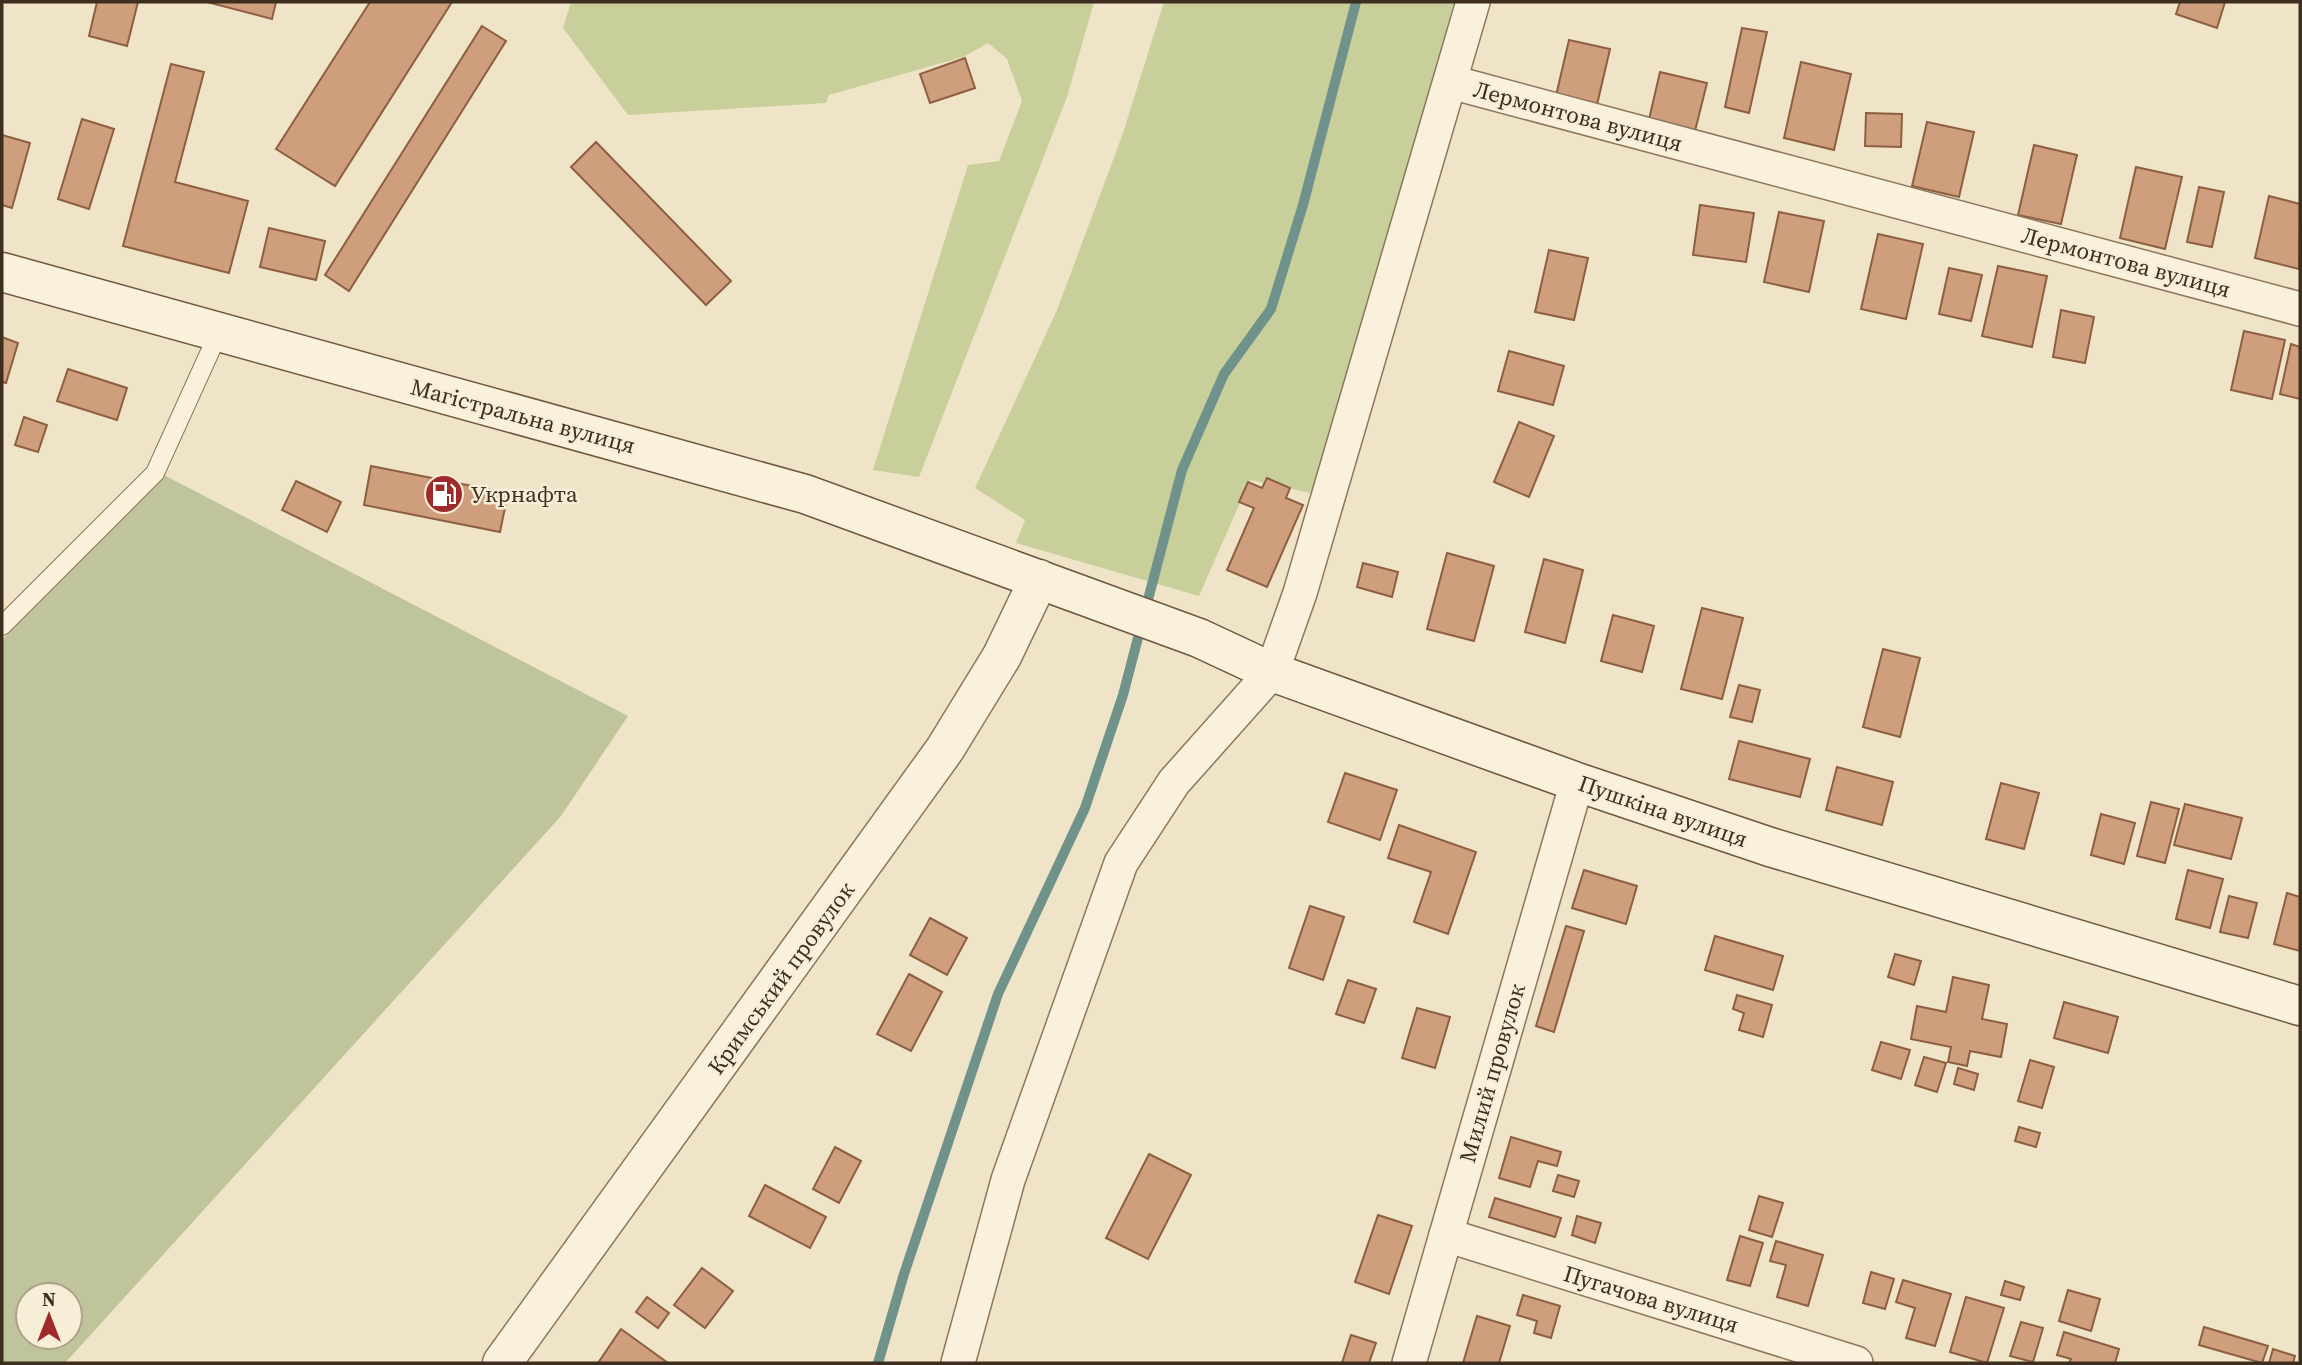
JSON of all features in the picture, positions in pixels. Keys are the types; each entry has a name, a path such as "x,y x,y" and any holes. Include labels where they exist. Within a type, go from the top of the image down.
{"main road":[{"name":"Магістральна вулиця","path":"2,272 218,334 805,494 1039,579"},
{"name":"Пушкіна вулиця","path":"1039,579 1199,638 1272,672 1577,782 1783,851 2300,1006"},
{"name":"Кримський провулок","path":"502,1363 945,749 1002,656 1039,579"}],"street":[{"path":"1451,82 1473,2"},
{"name":"Лермонтова вулиця","path":"1272,672 1300,593 1451,82 2300,309"},
{"path":"958,1363 1008,1180 1121,863 1174,782 1272,672"},
{"name":"Милий провулок","path":"1409,1363 1577,782"},
{"name":"Пугачова вулиця","path":"1446,1235 1856,1363"}],"lane":[{"path":"2,626 155,473 218,334"}],"green space":[{"path":"571,2 1094,2 1067,97 919,477 873,470 968,165 999,161 1022,101 1007,59 988,43 963,57 829,95 826,103 628,115 563,28"},
{"path":"1164,2 1454,2 1315,494 1250,480 1199,596 1016,543 1025,520 975,488 1057,310 1122,136"},
{"path":"162,474 628,716 561,816 84,1342 84,1281 14,1281 14,1351 76,1351 65,1363 2,1363 2,640"}],"building":[{"path":"97,2 138,2 127,46 89,36"},
{"path":"207,2 276,2 272,19"},
{"path":"370,2 452,2 335,186 276,149"},
{"path":"2180,2 2225,2 2217,28 2176,14"},
{"path":"482,26 506,41 349,291 325,275"},
{"path":"1742,28 1767,32 1749,113 1725,107"},
{"path":"1569,40 1610,49 1596,109 1555,100"},
{"path":"965,58 975,88 930,103 920,74"},
{"path":"1801,62 1851,74 1834,150 1784,138"},
{"path":"171,64 204,72 175,182 248,201 229,273 123,246"},
{"path":"1660,72 1707,83 1693,139 1647,128"},
{"path":"1866,113 1902,114 1901,147 1865,146"},
{"path":"82,119 114,129 89,209 58,199"},
{"path":"1927,122 1974,132 1959,197 1912,186"},
{"path":"2,135 30,143 12,208 2,205"},
{"path":"596,142 731,281 706,305 571,167"},
{"path":"2034,145 2077,155 2061,224 2018,215"},
{"path":"2136,167 2182,177 2165,249 2120,238"},
{"path":"2199,187 2224,192 2212,247 2187,242"},
{"path":"2269,196 2300,204 2299,269 2255,258"},
{"path":"1700,205 1754,213 1746,262 1693,255"},
{"path":"1779,212 1824,221 1809,292 1764,282"},
{"path":"269,228 325,241 316,280 260,267"},
{"path":"1878,234 1923,244 1906,319 1861,309"},
{"path":"1549,250 1588,258 1574,320 1535,312"},
{"path":"1998,266 2047,276 2032,347 1982,336"},
{"path":"1949,268 1982,275 1971,321 1939,314"},
{"path":"2061,310 2094,317 2085,363 2053,357"},
{"path":"2244,331 2285,340 2272,399 2231,390"},
{"path":"2,337 18,343 6,383 2,382"},
{"path":"2291,344 2300,347 2300,399 2280,394"},
{"path":"1509,351 1564,366 1553,405 1498,391"},
{"path":"68,369 127,388 117,420 57,401"},
{"path":"24,417 47,425 38,452 15,445"},
{"path":"1519,422 1554,436 1529,497 1494,482"},
{"path":"371,466 508,493 500,532 364,505"},
{"path":"1267,478 1290,488 1286,498 1303,505 1267,587 1227,570 1254,508 1239,502 1248,482 1262,488"},
{"path":"296,481 341,502 327,532 282,510"},
{"path":"1447,553 1494,566 1474,641 1427,629"},
{"path":"1544,559 1583,570 1565,643 1525,632"},
{"path":"1363,563 1398,572 1392,597 1357,587"},
{"path":"1702,608 1743,618 1722,699 1681,689"},
{"path":"1613,615 1654,626 1642,672 1601,661"},
{"path":"1883,649 1920,658 1900,737 1863,727"},
{"path":"1739,685 1760,690 1752,722 1730,717"},
{"path":"1739,741 1810,759 1800,797 1729,779"},
{"path":"1837,767 1893,782 1882,825 1826,810"},
{"path":"1345,773 1397,790 1380,840 1328,822"},
{"path":"2001,783 2039,793 2024,849 1986,839"},
{"path":"2151,802 2179,809 2165,863 2137,856"},
{"path":"2185,804 2242,818 2231,859 2174,845"},
{"path":"2101,814 2135,823 2124,864 2091,855"},
{"path":"1399,825 1476,852 1448,934 1414,922 1431,872 1388,858"},
{"path":"1584,870 1637,886 1626,924 1572,908"},
{"path":"2188,870 2223,879 2210,928 2176,919"},
{"path":"2287,893 2300,897 2300,951 2274,944"},
{"path":"2229,896 2257,903 2248,938 2220,932"},
{"path":"1310,906 1344,917 1323,980 1289,968"},
{"path":"930,918 967,938 947,975 910,955"},
{"path":"1566,926 1584,931 1554,1032 1536,1026"},
{"path":"1715,936 1783,956 1773,990 1705,970"},
{"path":"1895,954 1921,961 1914,985 1888,977"},
{"path":"909,974 942,992 911,1051 877,1034"},
{"path":"1953,977 1989,985 1982,1019 2007,1024 2001,1057 1970,1051 1967,1066 1948,1062 1951,1047 1911,1039 1917,1006 1946,1012"},
{"path":"1348,980 1376,989 1364,1023 1336,1014"},
{"path":"1737,995 1772,1005 1763,1037 1739,1030 1744,1013 1733,1009"},
{"path":"2064,1002 2118,1017 2108,1053 2054,1038"},
{"path":"1417,1008 1450,1017 1435,1068 1402,1058"},
{"path":"1881,1042 1910,1050 1901,1079 1872,1070"},
{"path":"1924,1057 1946,1063 1937,1092 1915,1085"},
{"path":"2030,1060 2054,1067 2042,1108 2018,1101"},
{"path":"1958,1068 1978,1074 1974,1090 1954,1084"},
{"path":"2019,1127 2040,1133 2036,1147 2015,1141"},
{"path":"1511,1137 1561,1152 1557,1166 1538,1161 1530,1187 1499,1178"},
{"path":"835,1147 861,1161 839,1203 813,1189"},
{"path":"1149,1154 1191,1175 1148,1259 1106,1238"},
{"path":"1558,1175 1579,1181 1574,1197 1553,1191"},
{"path":"765,1185 826,1217 810,1248 749,1216"},
{"path":"1759,1196 1783,1203 1772,1237 1749,1230"},
{"path":"1495,1198 1561,1218 1555,1237 1489,1217"},
{"path":"1378,1215 1412,1226 1389,1294 1355,1282"},
{"path":"1577,1216 1601,1223 1595,1243 1572,1235"},
{"path":"1740,1236 1763,1243 1750,1286 1727,1280"},
{"path":"1776,1241 1823,1255 1808,1306 1777,1297 1786,1265 1770,1261"},
{"path":"702,1268 733,1291 705,1328 674,1305"},
{"path":"1871,1272 1894,1279 1885,1309 1863,1303"},
{"path":"1903,1280 1951,1294 1935,1346 1906,1338 1915,1308 1896,1302"},
{"path":"2005,1281 2024,1287 2020,1300 2001,1295"},
{"path":"2068,1290 2100,1299 2091,1331 2059,1321"},
{"path":"1523,1295 1560,1306 1551,1338 1534,1333 1537,1321 1517,1315"},
{"path":"647,1297 669,1313 658,1328 636,1312"},
{"path":"1966,1297 2004,1308 1987,1363 1950,1352"},
{"path":"1477,1316 1510,1326 1499,1363 1463,1363"},
{"path":"2021,1322 2043,1328 2033,1362 2010,1356"},
{"path":"2204,1327 2268,1346 2262,1363 2199,1345"},
{"path":"621,1329 668,1363 598,1363"},
{"path":"2064,1332 2119,1349 2115,1363 2069,1363 2071,1359 2057,1355"},
{"path":"1351,1335 1376,1343 1369,1363 1342,1363"},
{"path":"2273,1349 2295,1356 2293,1363 2269,1363"}],"waterway":[{"path":"878,1363 904,1274 998,994 1085,808 1123,695 1182,470 1224,374 1271,309 1303,205 1356,2"}],"place":[{"name":"Укрнафта","path":"444,494"}]}
